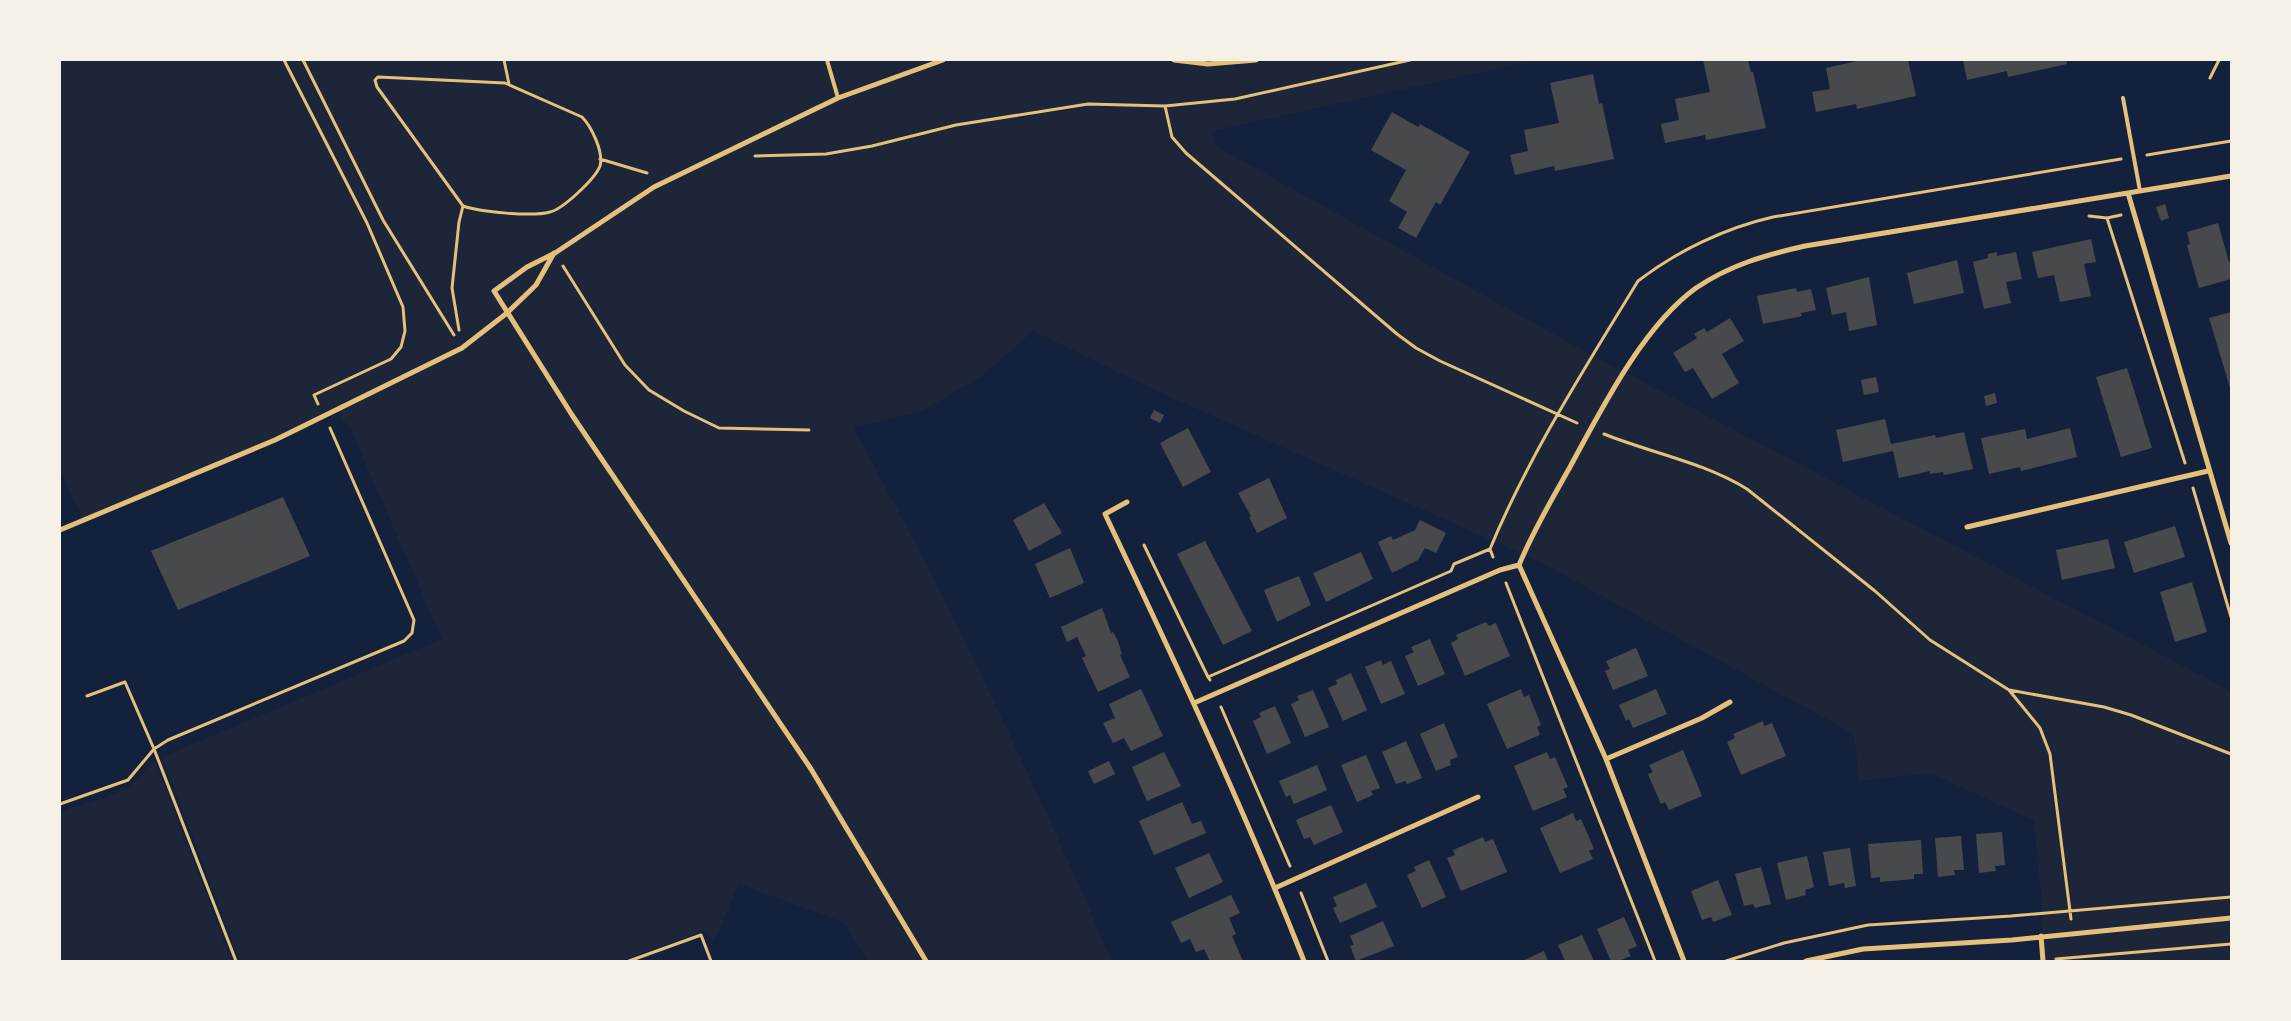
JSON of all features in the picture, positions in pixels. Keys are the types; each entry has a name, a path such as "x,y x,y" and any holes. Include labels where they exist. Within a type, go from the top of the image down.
{"street":[{"path":"926,961 811,769 572,415 494,291 527,267 555,253 654,187 838,98 943,60"},
{"path":"1174,60 1208,64 1256,60"},
{"path":"1684,961 1606,759 1520,565 1528,544 1591,428 1654,327 1696,288 1732,266 1767,254 1805,246 2231,176"},
{"path":"2128,194 2208,471 2231,543"},
{"path":"60,530 325,417 462,348 507,313 536,285 555,253"},
{"path":"1968,527 2208,471"},
{"path":"1127,502 1105,514 1194,703 1275,888 1304,961"},
{"path":"1194,703 1500,570 1520,565"},
{"path":"1606,759 1702,718 1730,702"},
{"path":"1275,888 1478,798"},
{"path":"1806,961 1863,949 2041,936 2231,918"},
{"path":"2041,936 2043,961"}],"lane":[{"path":"827,60 838,98"},
{"path":"2124,98 2136,157 2140,192"}],"path":[{"path":"60,804 128,780 154,749 186,732 404,641 412,633 414,620 314,395 391,359 401,347 405,331 403,307 367,223 284,60"},
{"path":"303,60 383,220 462,348"},
{"path":"504,60 508,84"},
{"path":"751,156 826,154 872,146 956,125 1088,104 1165,106 1235,99 1410,60"},
{"path":"2210,78 2219,60"},
{"path":"383,75 508,84 582,117 588,123 600,159 600,166 579,191 559,209 548,213 482,212 463,206 378,87 375,80 383,75"},
{"path":"1165,106 1172,137 1186,153 1397,334 1440,361 1603,434 1702,467 1730,479 1747,489 1875,591 1930,640 2009,690 2040,728 2050,754 2071,922"},
{"path":"1208,677 1451,571 1454,564 1490,549 1508,506 1558,414 1638,281 1655,267 1745,223 2231,141"},
{"path":"600,159 648,174 654,187"},
{"path":"462,348 452,288 459,222 463,206"},
{"path":"2086,215 2107,218 2133,212"},
{"path":"2107,218 2189,475 2231,617"},
{"path":"555,253 625,365 649,390 684,411 719,428 810,430"},
{"path":"1598,442 1608,426"},
{"path":"1144,545 1208,677 1295,879 1328,961"},
{"path":"1490,549 1510,590 1655,961"},
{"path":"87,696 125,682 154,749 236,961"},
{"path":"2009,690 2104,707 2131,715 2231,754"},
{"path":"1726,961 1784,943 1868,925 2011,916 2231,897"},
{"path":"2011,916 2011,922"},
{"path":"629,961 702,935 711,961"},
{"path":"2053,959 2231,944"}],"shaded area":[{"path":"60,60 1537,60 1212,131 1214,145 1586,352 2231,691 2231,961 2043,961 2042,905 2034,821 1931,773 1859,781 1854,734 1536,560 1159,392 1033,331 982,376 922,411 854,428 923,559 1021,758 1112,961 868,961 845,923 739,884 712,945 706,930 620,961 240,961 162,757 442,639 351,430 336,411 83,520 60,470"},
{"path":"155,761 232,961 60,961 60,812 117,793 136,781"}],"building":[{"path":"1703,60 1748,60 1751,72 1753,72 1766,128 1706,140 1705,135 1665,143 1661,124 1679,120 1675,99 1710,92"},
{"path":"1861,60 1908,60 1916,96 1857,109 1856,104 1816,112 1812,92 1830,89 1826,68"},
{"path":"1963,60 2066,60 2067,64 2008,77 2007,71 1967,80"},
{"path":"1593,74 1599,104 1602,103 1614,159 1555,171 1554,166 1515,175 1510,155 1528,151 1524,130 1559,123 1550,83"},
{"path":"1392,112 1418,127 1420,124 1470,152 1440,205 1436,202 1416,238 1398,228 1407,212 1389,201 1406,170 1371,150"},
{"path":"2165,204 2169,218 2161,221 2156,207"},
{"path":"2218,223 2229,262 2231,261 2231,279 2199,288 2187,245 2190,244 2187,232"},
{"path":"2091,239 2096,262 2084,264 2091,296 2060,302 2054,275 2038,278 2032,252"},
{"path":"1997,252 1997,256 2016,252 2022,279 2006,282 2011,303 1984,309 1973,262 1988,258 1988,254"},
{"path":"1957,260 1964,293 1914,304 1907,273"},
{"path":"1869,277 1877,325 1849,331 1846,312 1832,315 1826,288"},
{"path":"1796,288 1797,292 1811,289 1816,310 1801,313 1802,316 1763,324 1757,296"},
{"path":"2231,312 2231,391 2209,318"},
{"path":"1730,318 1744,341 1722,354 1739,383 1712,399 1693,368 1685,372 1673,353 1697,338 1694,334 1704,328 1707,332"},
{"path":"2127,368 2152,448 2121,457 2096,377"},
{"path":"1876,377 1879,392 1864,395 1861,380"},
{"path":"1995,393 1997,403 1986,406 1984,396"},
{"path":"1154,410 1164,415 1160,423 1150,418"},
{"path":"1885,419 1891,444 1935,435 1936,438 1964,432 1973,469 1944,475 1943,472 1930,474 1930,471 1899,478 1893,451 1843,462 1836,430"},
{"path":"1188,428 1211,472 1183,487 1160,443"},
{"path":"2070,428 2077,457 2021,471 2020,467 1989,474 1981,438 2025,429 2027,439"},
{"path":"1269,478 1287,518 1257,533 1249,517 1251,516 1238,493"},
{"path":"283,497 310,556 178,610 151,551"},
{"path":"1044,503 1062,533 1029,551 1013,520"},
{"path":"1420,520 1446,533 1436,553 1425,548 1418,560 1392,573 1378,542 1391,536 1393,540 1415,530"},
{"path":"2175,526 2185,557 2134,573 2124,542"},
{"path":"2108,539 2115,568 2062,580 2056,550"},
{"path":"1205,541 1252,631 1223,645 1177,554"},
{"path":"1070,548 1084,583 1050,598 1035,564"},
{"path":"1361,552 1373,579 1326,602 1313,573"},
{"path":"1299,576 1311,605 1277,622 1264,590"},
{"path":"2192,582 2207,632 2175,642 2160,592"},
{"path":"1102,608 1111,633 1113,632 1118,641 1122,654 1120,655 1130,677 1098,692 1082,658 1086,656 1077,637 1067,642 1061,627"},
{"path":"1486,622 1489,626 1496,623 1510,656 1465,676 1451,643 1458,639 1456,635"},
{"path":"1430,639 1445,674 1418,686 1405,656 1414,652 1411,647"},
{"path":"1636,648 1648,676 1613,690 1605,671 1610,669 1606,661"},
{"path":"1381,660 1383,665 1391,661 1405,694 1381,704 1365,667"},
{"path":"1351,673 1367,710 1343,721 1328,688 1337,684 1336,680"},
{"path":"1141,689 1163,736 1131,751 1124,738 1113,743 1103,723 1115,718 1109,704"},
{"path":"1521,689 1524,697 1529,695 1541,725 1537,727 1540,735 1507,749 1487,704"},
{"path":"1656,689 1667,714 1633,728 1629,719 1626,721 1619,705"},
{"path":"1313,690 1329,727 1305,737 1291,704 1299,700 1297,696"},
{"path":"1275,706 1291,743 1267,754 1253,721 1261,717 1259,713"},
{"path":"1763,721 1764,726 1772,723 1786,756 1741,775 1727,742 1735,738 1733,734"},
{"path":"1444,723 1458,757 1450,760 1451,765 1436,771 1420,734"},
{"path":"1406,741 1422,778 1407,784 1405,781 1396,784 1382,752"},
{"path":"1683,750 1702,796 1669,810 1665,802 1661,804 1648,774 1653,772 1649,765"},
{"path":"1164,752 1181,786 1147,801 1132,767"},
{"path":"1547,752 1550,759 1555,757 1568,787 1563,789 1567,797 1533,811 1514,766"},
{"path":"1366,755 1380,788 1371,791 1373,795 1357,802 1341,765"},
{"path":"1109,761 1115,774 1094,784 1088,771"},
{"path":"1317,765 1327,790 1294,804 1290,795 1286,797 1279,781"},
{"path":"1182,802 1192,824 1201,821 1206,833 1154,855 1139,821"},
{"path":"1331,805 1343,832 1314,845 1310,837 1304,839 1296,820"},
{"path":"1573,813 1576,821 1581,819 1592,844 1594,849 1589,851 1593,859 1560,873 1540,828"},
{"path":"2002,832 2005,865 1995,866 1996,871 1979,873 1976,834"},
{"path":"1961,836 1964,870 1954,870 1955,875 1938,877 1935,838"},
{"path":"1483,837 1485,842 1493,839 1507,872 1461,891 1447,858 1455,855 1453,850"},
{"path":"1921,840 1923,874 1914,874 1914,879 1880,882 1880,877 1871,878 1868,844"},
{"path":"1850,848 1856,886 1845,888 1844,883 1829,886 1823,852"},
{"path":"1209,853 1223,882 1189,898 1175,868"},
{"path":"1807,856 1814,887 1805,890 1806,895 1786,900 1777,863"},
{"path":"1429,860 1446,897 1422,908 1407,875 1416,871 1414,867"},
{"path":"1761,867 1771,904 1755,908 1753,904 1744,906 1735,874"},
{"path":"1718,880 1732,915 1713,922 1711,917 1702,920 1691,891"},
{"path":"1366,883 1377,907 1340,923 1333,908 1337,906 1333,897"},
{"path":"1231,895 1240,913 1229,918 1236,934 1232,936 1243,961 1210,961 1204,949 1196,952 1190,939 1181,943 1171,922"},
{"path":"1624,917 1637,946 1628,950 1631,956 1618,961 1611,961 1597,929"},
{"path":"1383,921 1394,946 1356,961 1350,946 1354,945 1350,936"},
{"path":"1582,935 1594,961 1565,961 1558,945"},
{"path":"1544,951 1548,961 1522,961"}]}
